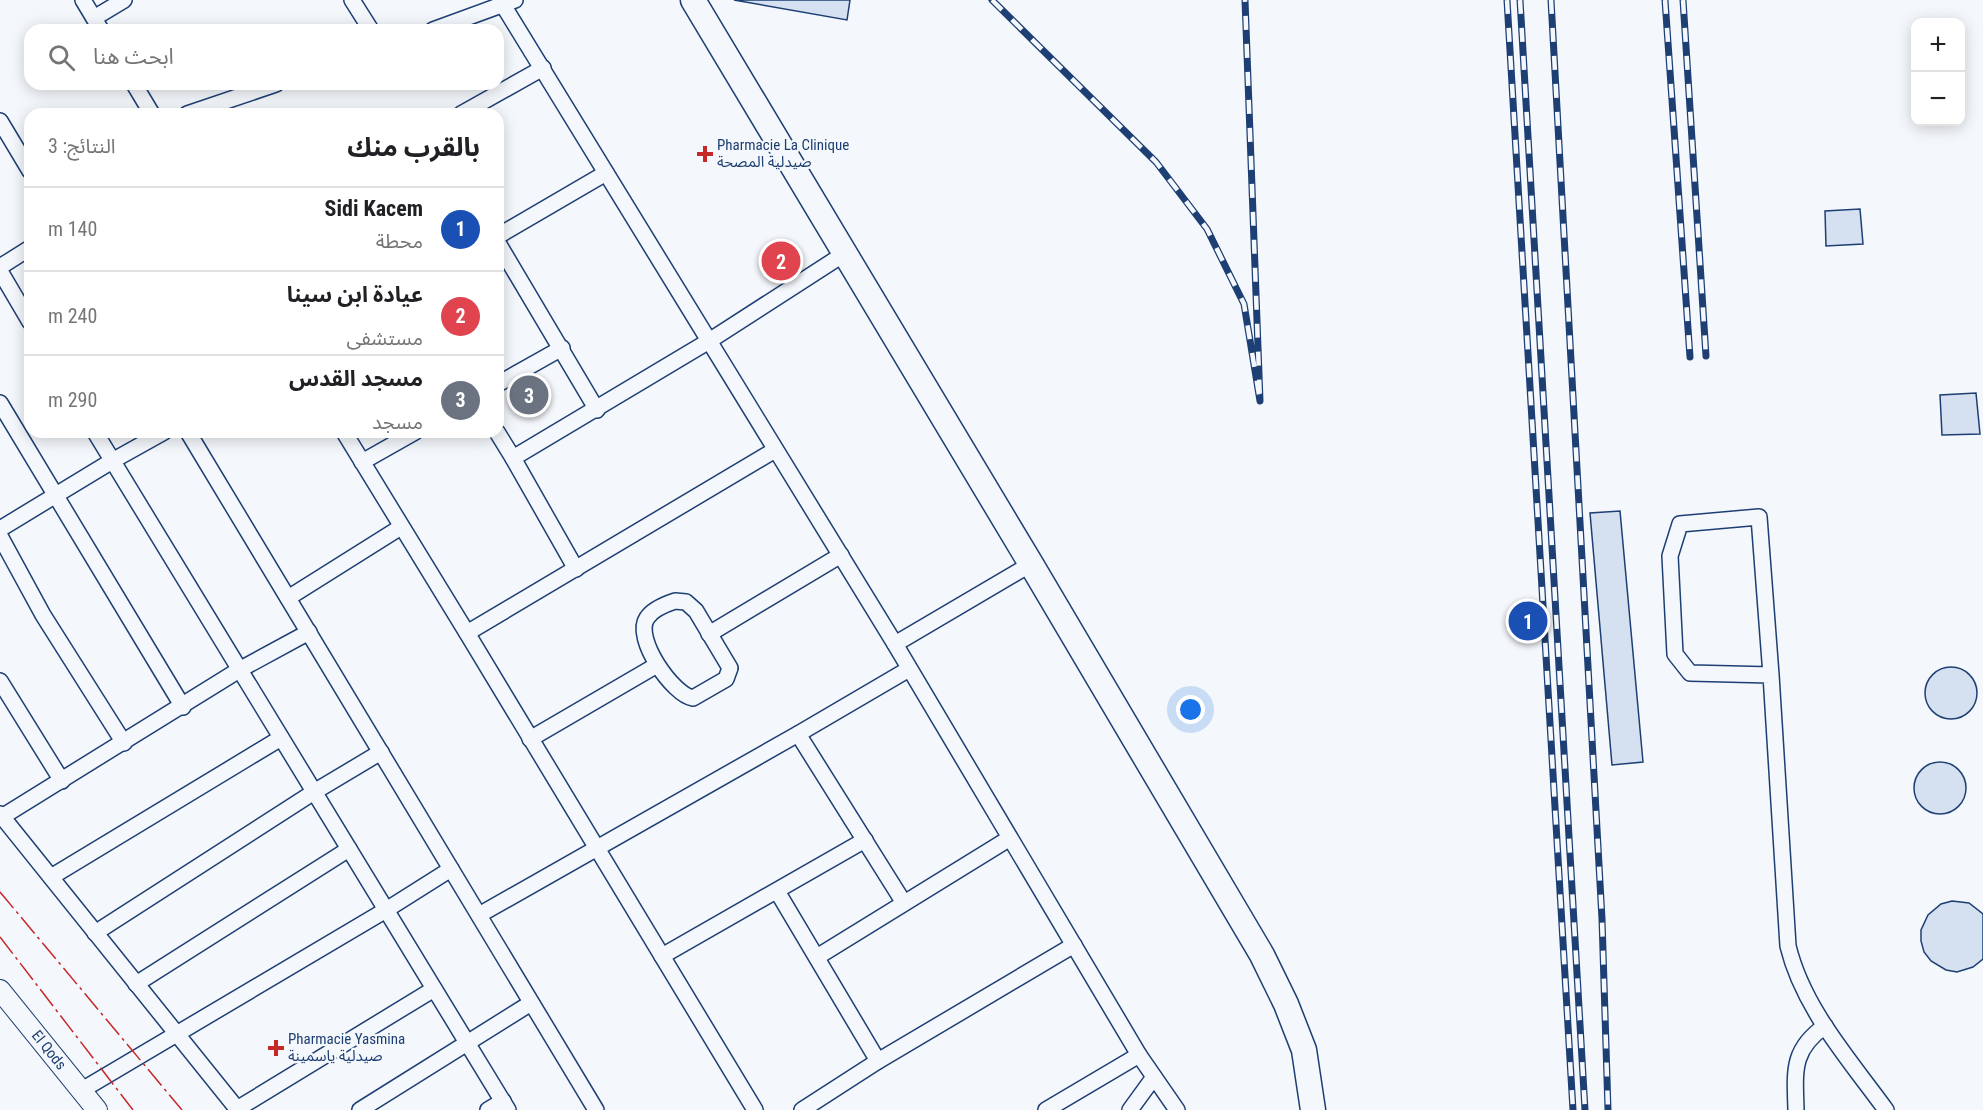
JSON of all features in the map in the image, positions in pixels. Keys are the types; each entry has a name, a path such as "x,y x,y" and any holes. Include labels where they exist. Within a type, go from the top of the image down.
{"main road":[{"path":"693,0 1032,564 1270,971 1304,1050 1309,1105"}],"street":[{"path":"83,0 98,24 124,0"},
{"path":"352,0 367,24"},
{"path":"449,24 506,2 606,173 895,644 1139,1055 1177,1110"},
{"path":"473,108 543,68"},
{"path":"138,90 148,108"},
{"path":"205,108 258,90"},
{"path":"0,121 24,159"},
{"path":"504,232 606,173"},
{"path":"24,252 0,269 24,311"},
{"path":"504,253 597,410"},
{"path":"513,458 597,410 709,341 844,254"},
{"path":"504,381 562,348"},
{"path":"0,403 183,707"},
{"path":"98,438 506,1106 488,1110"},
{"path":"0,529 153,438"},
{"path":"192,438 596,1110"},
{"path":"348,438 755,1110"},
{"path":"362,462 404,438"},
{"path":"501,438 576,569"},
{"path":"467,633 775,450"},
{"path":"1771,675 1690,673 1675,654 1670,556 1680,524 1759,517 1771,675 1788,946 1802,986 1825,1026 1886,1110"},
{"path":"288,598 401,527"},
{"path":"0,536 43,615 124,743"},
{"path":"709,634 841,555"},
{"path":"895,644 1032,564"},
{"path":"680,601 689,604 709,634 730,670 726,679 697,696 687,697 681,694 657,665 645,641 644,626 649,616 666,604 680,601"},
{"path":"309,632 239,670 183,707 1,816 237,1110 434,989"},
{"path":"530,739 657,665"},
{"path":"479,915 909,669"},
{"path":"0,681 62,781"},
{"path":"798,734 904,903"},
{"path":"51,877 281,738"},
{"path":"95,933 314,792 381,752"},
{"path":"817,957 1010,838"},
{"path":"662,956 865,840"},
{"path":"136,984 349,849"},
{"path":"82,1090 451,869"},
{"path":"777,891 878,1061"},
{"path":"802,1110 878,1061 1074,945"},
{"name":"El Qods","path":"0,990 97,1110"},
{"path":"360,1110 531,1003"},
{"path":"1796,1110 1798,1059 1810,1037 1825,1026"},
{"path":"1046,1110 1139,1055"},
{"path":"1130,1110 1154,1077"}],"building":[{"path":"734,0 850,0 847,20"},
{"path":"1860,209 1863,244 1826,246 1825,211"},
{"path":"1976,393 1980,434 1942,435 1940,395"},
{"path":"1620,511 1643,762 1612,765 1590,513"},
{"path":"1951,667 1961,669 1969,675 1975,683 1977,693 1975,703 1969,711 1961,717 1951,719 1941,717 1933,711 1927,703 1925,693 1927,683 1933,675 1941,669"},
{"path":"1940,762 1950,764 1958,770 1964,778 1966,788 1964,798 1958,806 1950,812 1940,814 1930,812 1922,806 1916,798 1914,788 1916,778 1922,770 1930,764"},
{"path":"1952,901 1969,903 1983,914 1983,959 1973,967 1957,972 1946,970 1931,961 1924,952 1921,941 1921,930 1928,915 1941,904"}],"railway":[{"path":"992,0 1156,162 1207,229 1244,304 1260,401 1245,0"},
{"path":"1507,0 1573,1110"},
{"path":"1520,0 1585,1110"},
{"path":"1551,0 1602,919 1608,1110"},
{"path":"1665,0 1690,357"},
{"path":"1683,0 1706,356"}],"power":[{"path":"0,892 182,1110"},
{"path":"0,937 133,1110"}],"place":[{"name":"Pharmacie La Clinique صيدلية المصحة","path":"705,154"},
{"name":"عيادة ابن سينا","path":"781,261"},
{"name":"مسجد القدس","path":"529,395"},
{"name":"Sidi Kacem","path":"1528,621"},
{"name":"Pharmacie Yasmina صيدلية ياسمينة","path":"276,1048"}]}
